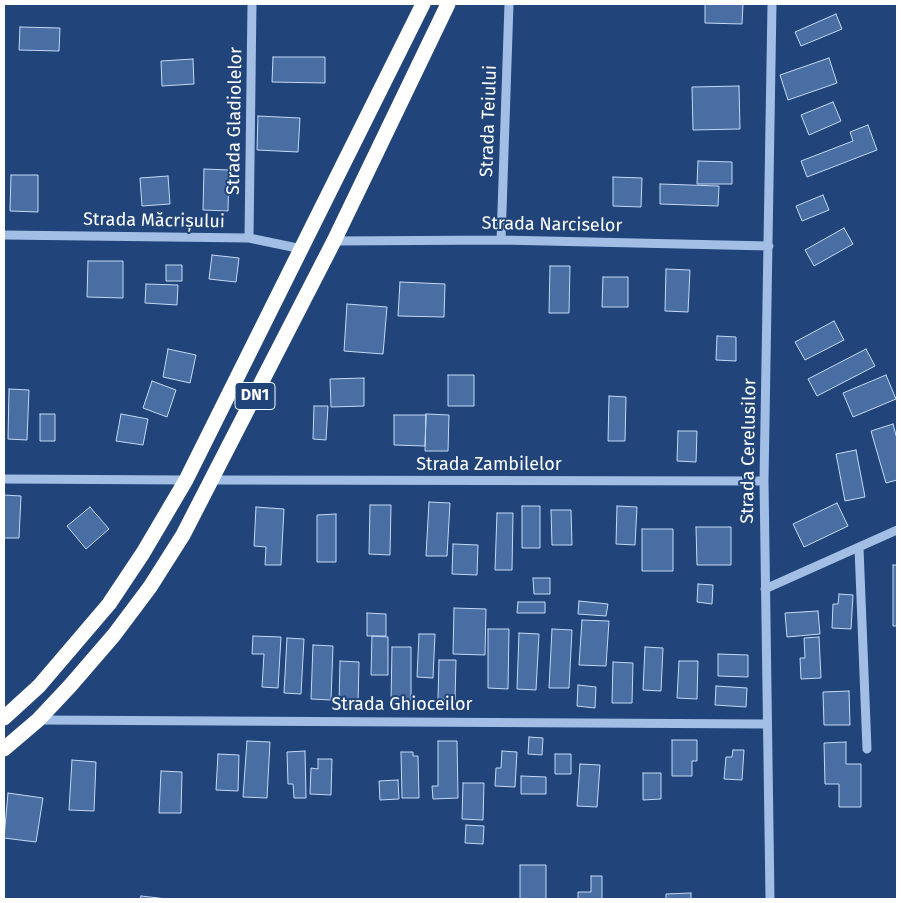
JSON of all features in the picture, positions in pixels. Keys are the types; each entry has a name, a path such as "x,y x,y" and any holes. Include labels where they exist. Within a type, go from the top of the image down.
{"highway":[{"name":"DN1","path":"5,715 39,686 109,604 143,553 186,480 422,4"},
{"name":"DN1","path":"4,749 38,720 108,642 150,587 183,535 213,480 334,241 448,4"}],"street":[{"name":"Strada Gladiolelor","path":"249,238 252,4"},
{"name":"Strada Teiului","path":"501,240 509,4"},
{"name":"Strada Cerelusilor","path":"770,899 764,481 772,4"},
{"name":"Strada Măcrișului","path":"4,235 249,238 302,249"},
{"name":"Strada Narciselor","path":"334,241 501,240 769,246"},
{"path":"4,479 186,480"},
{"name":"Strada Zambilelor","path":"213,480 764,481"},
{"path":"765,589 897,530"},
{"path":"858,548 867,749"},
{"name":"Strada Ghioceilor","path":"38,720 766,724"}],"building":[{"path":"705,4 743,4 742,24 705,23"},
{"path":"836,14 842,29 801,46 795,32"},
{"path":"20,27 60,28 59,51 19,50"},
{"path":"273,57 325,57 325,83 272,82"},
{"path":"829,58 837,83 788,100 780,75"},
{"path":"193,59 194,84 162,86 161,61"},
{"path":"739,86 740,129 693,130 692,87"},
{"path":"833,102 841,121 809,135 801,115"},
{"path":"258,116 300,118 298,152 257,150"},
{"path":"868,125 877,150 807,177 801,161 853,141 850,132"},
{"path":"698,161 732,162 732,184 697,184"},
{"path":"204,169 229,170 228,211 203,210"},
{"path":"11,175 38,175 38,212 10,211"},
{"path":"168,176 170,204 142,206 140,178"},
{"path":"613,177 642,178 641,207 613,206"},
{"path":"660,184 719,186 718,206 660,204"},
{"path":"823,195 829,210 802,221 796,206"},
{"path":"844,228 853,244 814,266 805,250"},
{"path":"212,255 239,258 236,282 209,279"},
{"path":"88,261 123,261 123,298 87,297"},
{"path":"166,265 182,265 182,281 166,281"},
{"path":"550,266 570,266 569,313 549,313"},
{"path":"666,269 690,270 688,312 665,311"},
{"path":"603,277 628,277 628,307 602,307"},
{"path":"400,282 445,284 444,317 398,316"},
{"path":"146,284 178,285 177,305 145,303"},
{"path":"347,304 387,307 383,354 344,351"},
{"path":"834,321 844,340 805,360 795,342"},
{"path":"717,336 736,337 736,361 716,360"},
{"path":"168,349 196,355 190,383 163,377"},
{"path":"866,349 875,366 817,396 808,379"},
{"path":"448,375 474,375 474,406 448,406"},
{"path":"886,375 896,399 853,417 843,393"},
{"path":"364,378 364,406 331,407 330,379"},
{"path":"152,381 176,390 167,417 143,408"},
{"path":"9,389 29,390 27,440 8,439"},
{"path":"609,396 626,397 625,441 608,441"},
{"path":"314,406 328,406 326,440 313,439"},
{"path":"40,414 55,414 55,441 40,441"},
{"path":"121,414 148,419 143,445 116,441"},
{"path":"426,414 449,415 448,451 425,451"},
{"path":"394,415 426,415 425,446 394,445"},
{"path":"893,424 897,439 897,480 886,483 871,431"},
{"path":"678,431 697,431 696,462 677,461"},
{"path":"856,450 865,497 845,501 836,454"},
{"path":"4,495 21,496 19,538 4,538"},
{"path":"429,502 450,503 447,556 426,556"},
{"path":"837,503 848,526 804,547 793,524"},
{"path":"370,505 391,505 390,555 369,554"},
{"path":"522,506 540,506 540,548 522,548"},
{"path":"617,506 637,507 635,545 616,544"},
{"path":"90,507 109,529 86,549 67,526"},
{"path":"256,507 284,509 281,565 265,565 266,547 254,546"},
{"path":"551,510 571,510 572,545 552,545"},
{"path":"497,513 513,513 512,570 495,570"},
{"path":"336,514 336,562 317,562 317,515"},
{"path":"696,527 731,527 731,565 697,565"},
{"path":"642,529 673,529 673,571 642,571"},
{"path":"453,544 478,545 477,575 452,574"},
{"path":"893,565 897,565 897,626 893,626"},
{"path":"533,578 550,578 550,594 534,594"},
{"path":"698,584 713,585 712,604 697,602"},
{"path":"839,594 853,595 851,629 832,628 833,604 838,604"},
{"path":"579,601 608,604 606,616 578,614"},
{"path":"518,602 545,602 545,613 517,613"},
{"path":"454,608 486,609 485,655 453,654"},
{"path":"818,611 820,634 787,637 785,613"},
{"path":"367,613 386,614 386,636 367,636"},
{"path":"582,620 609,621 606,666 579,665"},
{"path":"488,629 509,629 508,689 488,688"},
{"path":"552,629 572,630 569,688 549,688"},
{"path":"519,633 539,634 536,690 517,689"},
{"path":"419,634 435,634 433,678 417,677"},
{"path":"253,636 281,637 278,688 262,687 264,654 252,654"},
{"path":"372,636 388,637 388,675 371,675"},
{"path":"819,637 821,678 801,679 800,658 805,658 804,638"},
{"path":"287,638 304,639 301,694 284,693"},
{"path":"313,645 333,646 331,700 311,699"},
{"path":"392,647 411,647 411,701 391,701"},
{"path":"645,647 663,648 661,691 643,690"},
{"path":"718,654 748,655 748,677 718,676"},
{"path":"439,660 456,660 455,700 438,699"},
{"path":"340,661 359,662 358,705 339,705"},
{"path":"679,661 698,661 697,699 677,698"},
{"path":"613,662 633,663 632,703 612,703"},
{"path":"578,685 596,687 595,708 577,706"},
{"path":"716,686 747,688 746,707 715,705"},
{"path":"849,691 850,725 824,725 823,692"},
{"path":"529,737 543,738 542,755 528,754"},
{"path":"672,740 697,740 697,761 692,761 692,776 672,776"},
{"path":"247,741 270,742 267,798 243,797"},
{"path":"438,741 457,741 458,798 433,799 432,786 438,786"},
{"path":"846,742 846,764 861,764 861,807 839,807 839,784 825,784 824,743"},
{"path":"733,750 744,750 742,780 724,779 726,757 732,757"},
{"path":"305,751 306,798 294,798 293,784 288,784 287,752"},
{"path":"502,751 517,752 515,787 495,786 496,768 501,768"},
{"path":"401,752 413,752 413,756 418,756 419,798 402,798"},
{"path":"218,754 239,755 238,791 216,790"},
{"path":"555,754 571,754 571,774 555,774"},
{"path":"318,759 332,759 331,795 310,794 311,768 318,769"},
{"path":"72,760 96,762 94,811 69,810"},
{"path":"580,764 600,765 597,807 577,806"},
{"path":"161,771 182,772 181,813 159,813"},
{"path":"643,773 661,773 661,799 643,800"},
{"path":"521,776 546,777 546,794 521,794"},
{"path":"398,780 399,799 380,800 379,781"},
{"path":"463,783 484,783 483,820 462,819"},
{"path":"8,793 43,798 36,842 4,838"},
{"path":"466,825 484,826 483,844 465,843"},
{"path":"520,865 546,865 546,899 520,899"},
{"path":"591,876 602,876 602,899 578,899 578,892 591,892"},
{"path":"691,893 691,899 666,899 666,894"},
{"path":"141,896 167,899 140,899"}]}
